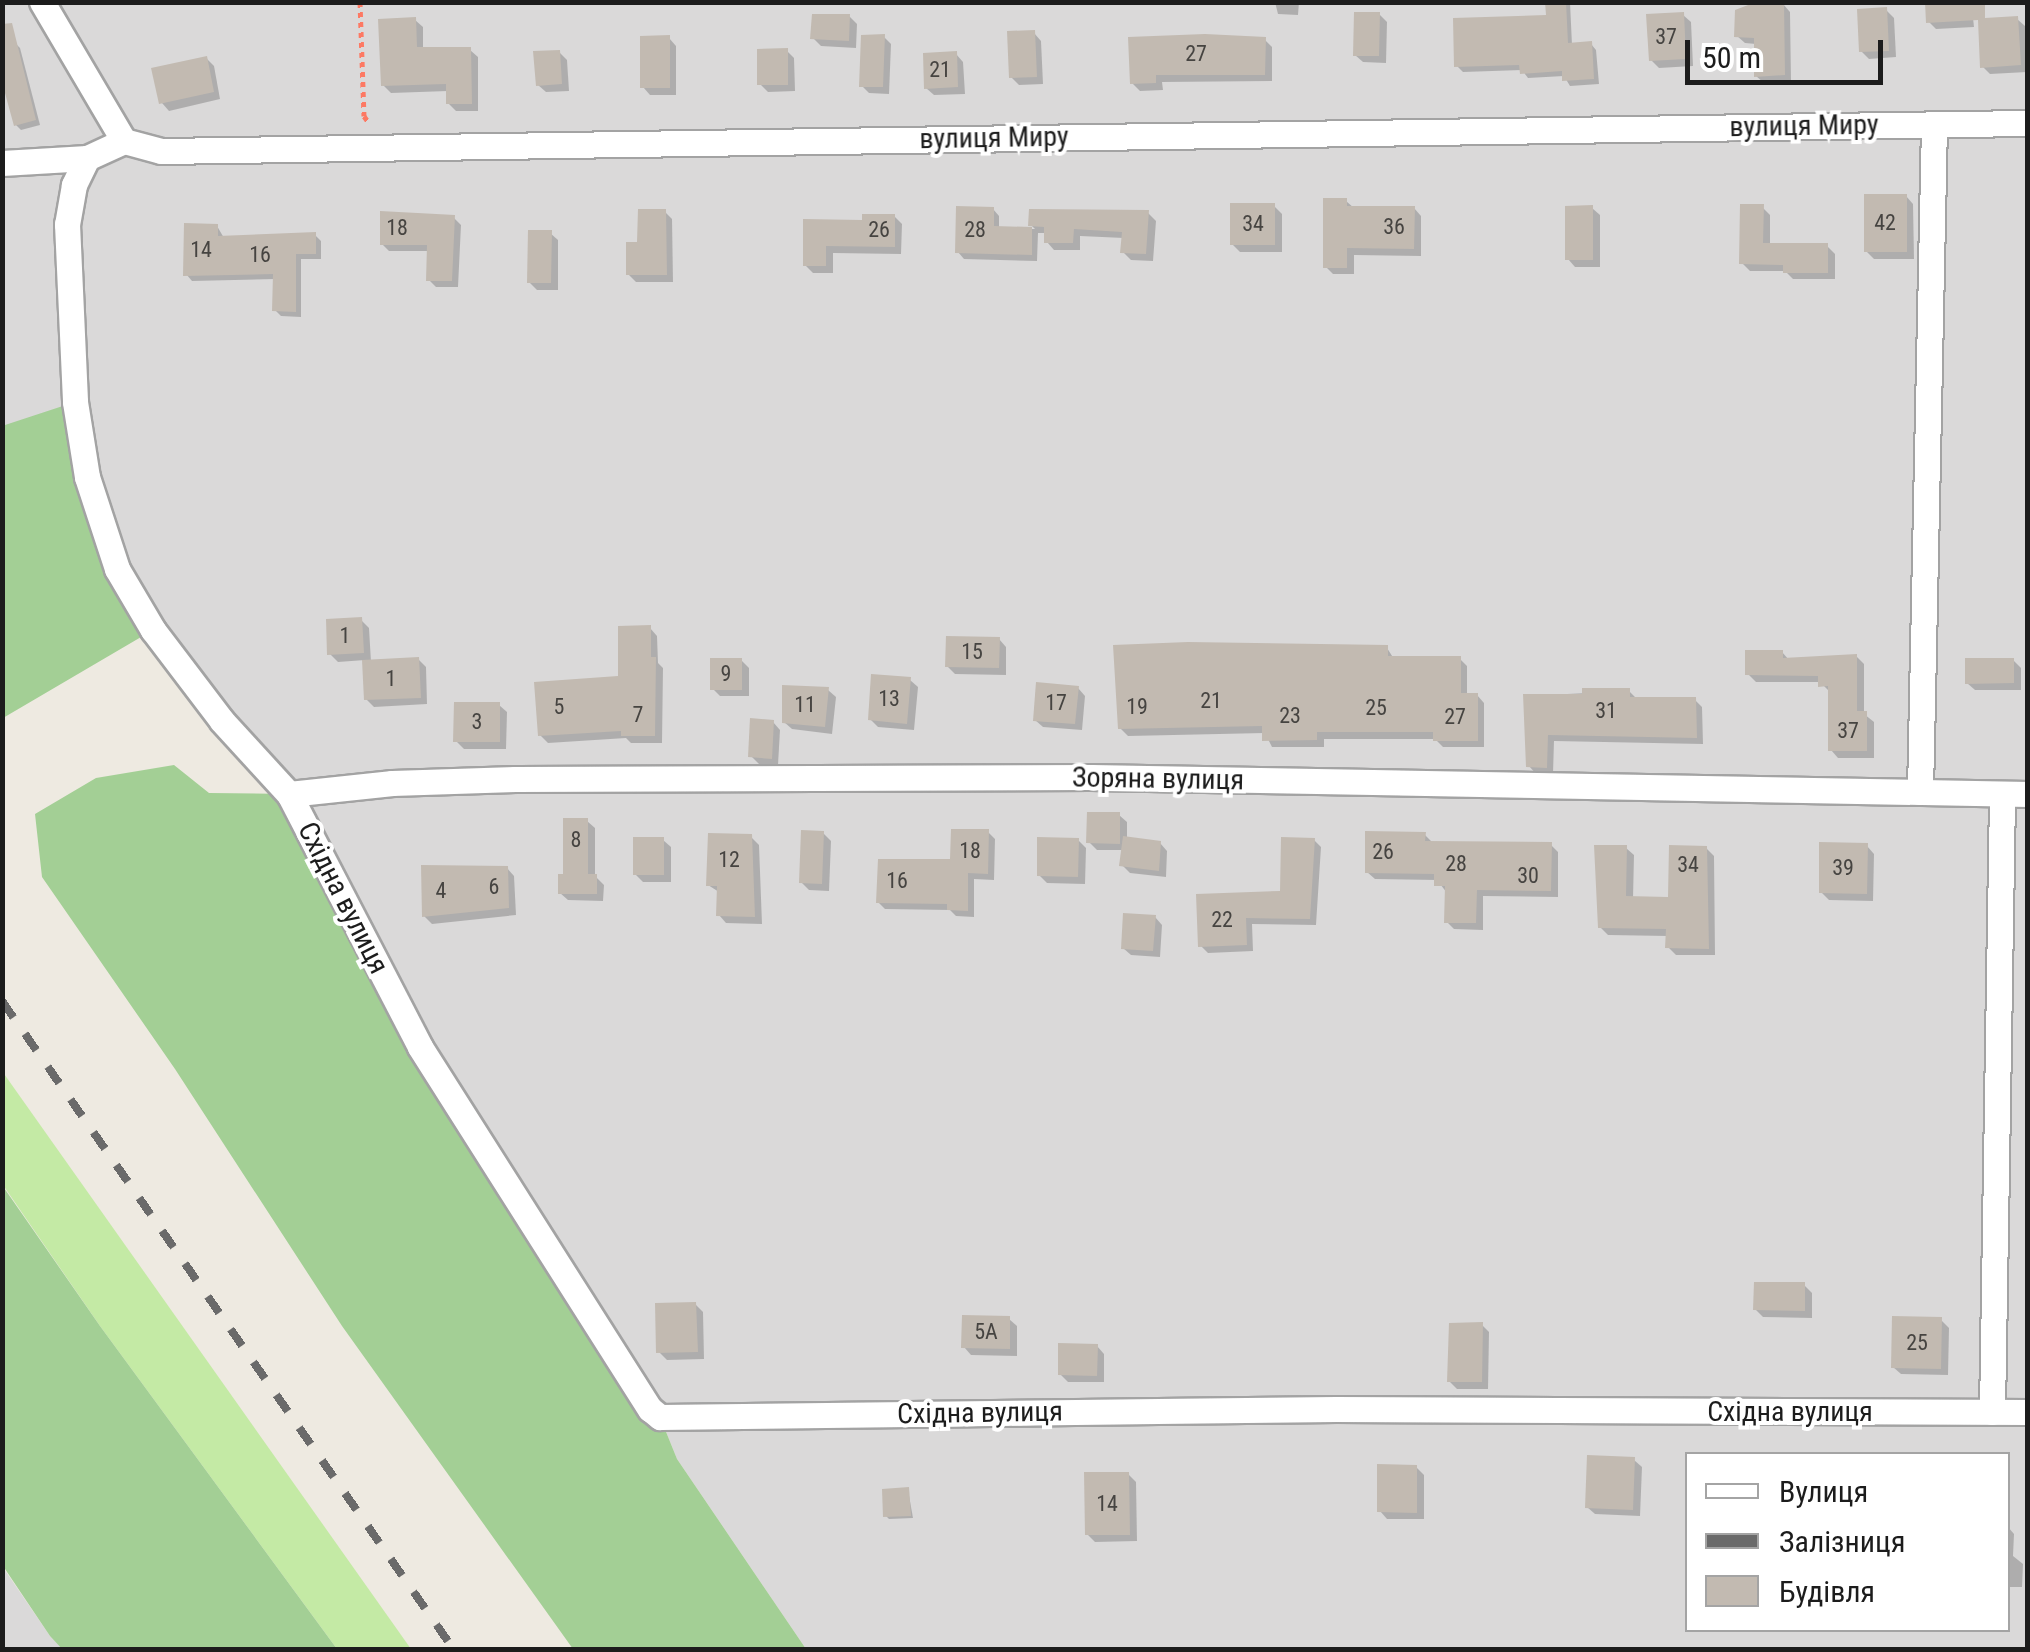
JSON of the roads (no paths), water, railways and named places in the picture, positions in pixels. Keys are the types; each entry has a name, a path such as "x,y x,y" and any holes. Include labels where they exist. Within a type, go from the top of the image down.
{"street":[{"path":"2,163 88,158 124,140 42,2"},
{"name":"вулиця Миру","path":"124,140 161,151 2028,122"},
{"path":"1920,792 1934,124"},
{"path":"88,158 74,185 67,224 75,402 87,477 117,570 153,630 222,721 289,794"},
{"name":"Зоряна вулиця","path":"289,794 392,783 515,780 1052,777 2014,794"},
{"name":"Східна вулиця","path":"289,794 420,1046 650,1409 660,1417 1336,1410 2028,1412"},
{"path":"1992,1412 2014,794"}],"railway":[{"path":"2,1001 454,1650"}]}
